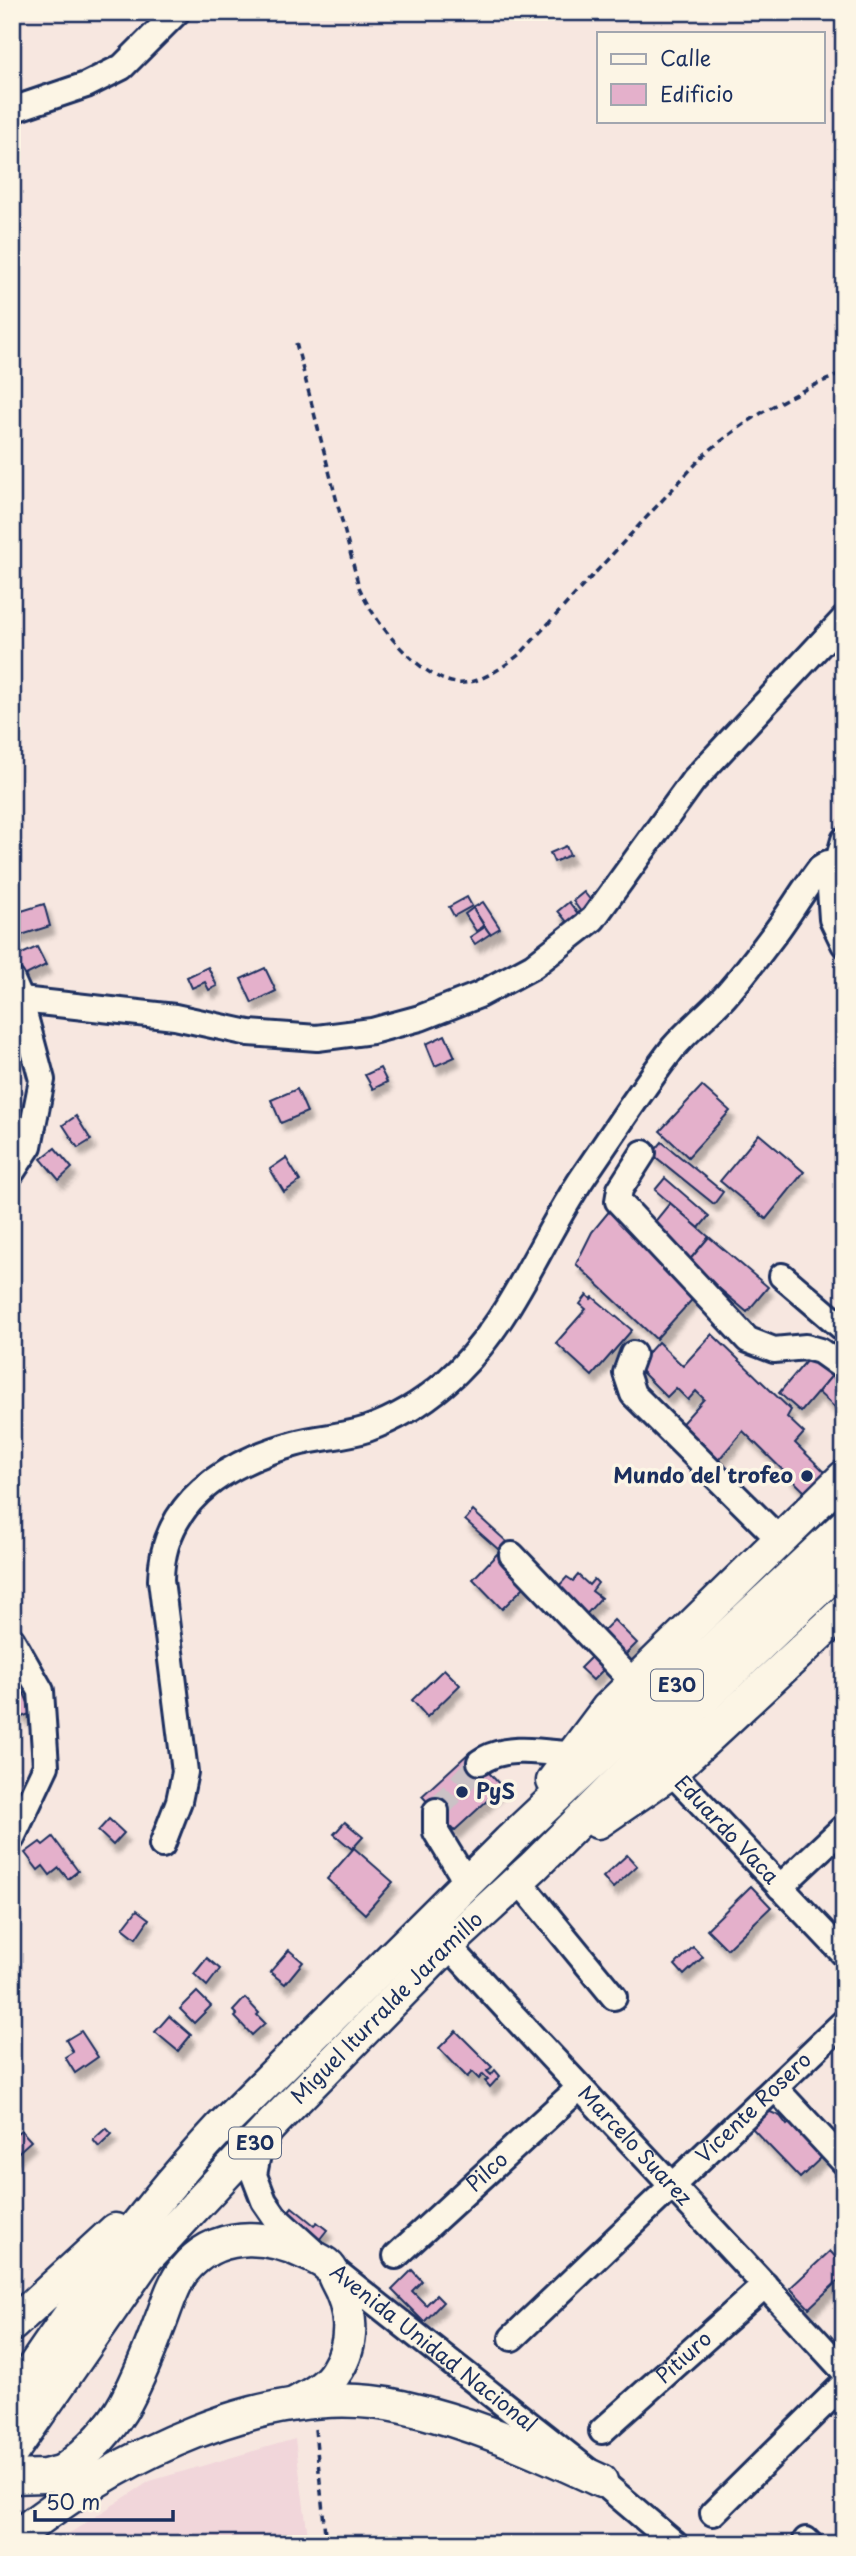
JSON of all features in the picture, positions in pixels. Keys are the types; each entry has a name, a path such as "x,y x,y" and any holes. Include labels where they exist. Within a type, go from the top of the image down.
{"main road":[{"name":"Miguel Iturralde Jaramillo","path":"639,1741 634,1683 844,1477"},
{"name":"Miguel Iturralde Jaramillo","path":"12,2452 146,2259 274,2122 448,1945 526,1873 639,1741 844,1526"},
{"name":"Miguel Iturralde Jaramillo","path":"12,2399 122,2244 183,2168 430,1920 509,1841 639,1741 844,1565"},
{"name":"Miguel Iturralde Jaramillo","path":"509,1841 573,1755 639,1741 844,1611"},
{"path":"12,2325 183,2168"},
{"path":"12,2477 53,2474 89,2465 173,2426 212,2412 254,2404 283,2406 320,2390 337,2372 346,2351 351,2316 342,2290 329,2266 286,2246 248,2238 215,2245 196,2258 174,2287 125,2403 95,2443 53,2474"},
{"path":"12,2540 37,2519 128,2463 217,2423 283,2406 337,2400 401,2406 474,2428 538,2451 601,2481"}],"street":[{"path":"12,110 86,85 122,67 177,12"},
{"path":"12,1171 29,1146 41,1080 15,992 175,1017 249,1033 317,1038 372,1031 420,1018 479,995 533,966 593,919 693,781 844,619"},
{"path":"844,840 830,889 832,919 844,944"},
{"path":"162,1845 179,1801 184,1772 161,1580 166,1542 181,1511 208,1486 250,1461 295,1444 341,1436 385,1422 423,1401 456,1374 498,1325 583,1177 672,1050 726,995 820,868 828,863 837,864"},
{"path":"643,1153 620,1189 618,1201 748,1340 774,1350 806,1347 820,1351 844,1368"},
{"path":"782,1276 844,1329"},
{"path":"634,1354 626,1373 633,1394 780,1540"},
{"path":"512,1555 634,1683"},
{"path":"12,1640 41,1691 46,1766 12,1838"},
{"name":"Eduardo Vaca","path":"639,1741 844,1954"},
{"path":"480,1762 490,1755 506,1752 573,1755"},
{"path":"436,1811 436,1832 467,1883"},
{"path":"780,1887 844,1827"},
{"path":"526,1873 614,1997"},
{"name":"Marcelo Suarez","path":"430,1920 448,1945 579,2088 673,2184 844,2371"},
{"name":"Vicente Rosero","path":"512,2338 844,2022"},
{"name":"Pilco","path":"396,2256 579,2088"},
{"path":"775,2088 844,2162"},
{"name":"Avenida Unidad Nacional","path":"274,2122 258,2154 254,2175 264,2201 275,2217 329,2266 601,2481 675,2544"},
{"name":"Pitiuro","path":"602,2431 765,2285"},
{"path":"713,2513 839,2399"}],"path":[{"path":"296,343 364,599 387,634 417,662 436,676 460,684 496,670 521,653 705,454 735,429 773,404 844,373"},
{"path":"314,2429 326,2544"}],"shaded area":[{"path":"295,2439 309,2544 53,2544 150,2481"}],"building":[{"path":"566,846 570,855 554,862 550,853"},
{"path":"584,892 596,907 584,916 573,901"},
{"path":"467,897 472,906 454,916 449,907"},
{"path":"483,902 500,928 490,934 473,908"},
{"path":"569,902 578,914 567,922 558,911"},
{"path":"44,904 50,926 12,938 12,914"},
{"path":"473,908 484,926 476,931 465,914"},
{"path":"485,927 490,934 475,944 470,937"},
{"path":"37,947 46,965 22,977 13,958"},
{"path":"208,967 217,986 209,990 205,982 192,988 187,977"},
{"path":"265,968 276,991 252,1003 241,979"},
{"path":"445,1035 455,1057 435,1066 426,1044"},
{"path":"380,1068 387,1082 373,1089 365,1075"},
{"path":"702,1086 730,1111 688,1157 660,1131"},
{"path":"297,1089 307,1112 281,1123 271,1100"},
{"path":"76,1116 91,1140 78,1148 63,1125"},
{"path":"759,1134 804,1172 766,1219 720,1181"},
{"path":"662,1142 723,1192 714,1204 652,1154"},
{"path":"55,1148 72,1168 59,1180 41,1159"},
{"path":"286,1158 300,1181 284,1192 270,1169"},
{"path":"665,1178 709,1216 699,1228 655,1190"},
{"path":"670,1203 709,1237 688,1262 648,1230"},
{"path":"611,1209 700,1291 656,1339 576,1264 592,1232"},
{"path":"709,1237 768,1287 747,1312 688,1262"},
{"path":"587,1295 591,1299 593,1297 632,1330 592,1376 556,1343 586,1309 580,1304"},
{"path":"712,1334 791,1410 787,1417 804,1433 795,1443 830,1477 811,1498 743,1431 715,1464 676,1430 704,1399 696,1391 688,1400 676,1388 667,1397 636,1366 658,1342 683,1366"},
{"path":"813,1353 835,1372 801,1412 779,1393"},
{"path":"835,1372 844,1380 844,1416 818,1392"},
{"path":"473,1511 506,1541 499,1550 465,1520"},
{"path":"498,1553 528,1583 502,1609 473,1579"},
{"path":"578,1575 589,1585 594,1579 598,1583 592,1591 601,1598 582,1619 557,1588 567,1577 573,1581"},
{"path":"614,1620 637,1643 620,1660 597,1637"},
{"path":"591,1657 604,1669 593,1680 580,1668"},
{"path":"444,1669 460,1685 427,1717 412,1700"},
{"path":"24,1693 32,1713 22,1717 14,1697"},
{"name":"PyS","path":"470,1752 502,1787 454,1831 422,1796"},
{"path":"109,1819 124,1833 113,1845 98,1831"},
{"path":"345,1822 363,1837 352,1849 334,1834"},
{"path":"53,1837 78,1871 68,1879 59,1868 50,1875 43,1866 38,1870 25,1853 40,1842 43,1845"},
{"path":"354,1848 393,1882 365,1914 327,1879"},
{"path":"627,1855 637,1866 613,1888 603,1877"},
{"path":"751,1886 771,1907 727,1949 707,1929"},
{"path":"137,1910 149,1919 136,1938 123,1928"},
{"path":"693,1947 703,1957 684,1975 675,1965"},
{"path":"289,1950 303,1962 285,1984 270,1972"},
{"path":"207,1958 220,1969 207,1986 194,1974"},
{"path":"197,1992 211,2006 194,2023 180,2009"},
{"path":"245,1998 265,2023 252,2035 235,2017 237,2015 233,2011"},
{"path":"169,2016 191,2035 178,2051 155,2032"},
{"path":"81,2031 98,2057 75,2073 65,2057 73,2052 66,2040"},
{"path":"456,2031 492,2067 487,2071 491,2075 495,2070 500,2076 490,2087 483,2074 479,2079 472,2072 467,2077 439,2048"},
{"path":"768,2111 780,2116 787,2125 792,2121 824,2155 800,2178 751,2127"},
{"path":"106,2128 112,2134 99,2147 93,2140"},
{"path":"21,2130 31,2141 12,2158 12,2137"},
{"path":"292,2207 314,2225 317,2222 327,2230 315,2245 282,2219"},
{"path":"830,2251 844,2266 844,2275 809,2308 790,2288"},
{"path":"412,2270 422,2281 412,2291 426,2305 436,2295 443,2302 424,2322 392,2290"}],"tunnel":[{"path":"436,1811 480,1762"}],"place":[{"name":"Mundo del trofeo","path":"807,1476"},
{"name":"PyS","path":"462,1792"}]}
